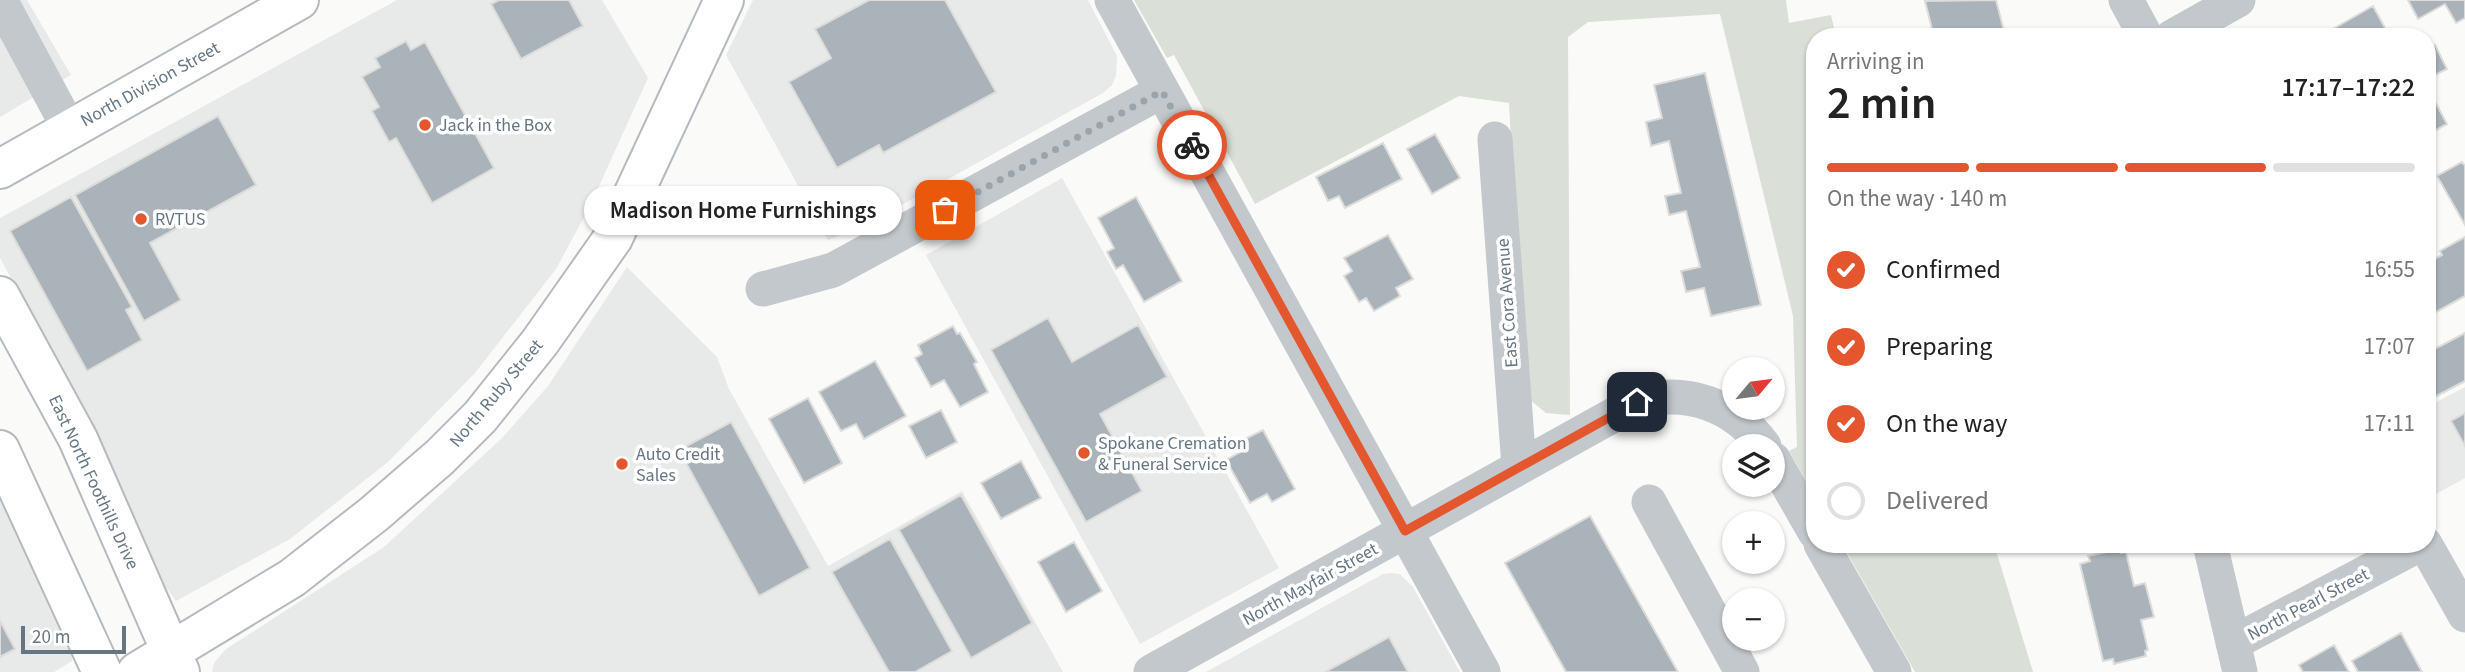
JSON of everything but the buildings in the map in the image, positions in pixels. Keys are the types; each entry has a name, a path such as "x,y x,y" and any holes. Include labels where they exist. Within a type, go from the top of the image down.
{"main road":[{"name":"North Division Street","path":"0,169 299,0"},
{"name":"North Ruby Street","path":"137,672 176,662 292,578 374,514 440,457 480,417 540,342 613,238 724,0"},
{"name":"East North Foothills Drive","path":"0,296 78,439 176,662"},
{"path":"0,450 102,672"}],"street":[{"path":"1112,0 1483,672"},
{"path":"2126,0 2141,28"},
{"path":"2188,28 2238,0"},
{"path":"3,9 69,130"},
{"path":"763,289 834,270 1162,91"},
{"name":"East Cora Avenue","path":"1495,139 1519,467"},
{"name":"North Mayfair Street","path":"1151,672 1612,414 1655,397 1678,396 1715,406 1745,425 1753,434"},
{"path":"1785,480 1806,517"},
{"path":"1649,502 1742,672"},
{"path":"1826,553 1894,672"},
{"path":"2212,553 2237,658"},
{"name":"North Pearl Street","path":"2237,658 2408,553"},
{"path":"2428,553 2465,615"}],"shaded area":[{"path":"0,0 27,0 71,75 0,117"},
{"path":"397,0 602,0 648,78 590,206 556,269 475,373 388,462 290,539 176,601 163,583 93,430 0,258 0,218"},
{"path":"753,0 1088,0 1117,56 1116,76 1112,85 1103,93 862,227 828,240 726,55"},
{"path":"1134,0 1786,0 1789,23 1831,15 1834,28 1806,28 1806,480 1789,451 1797,447 1793,316 1720,14 1588,22 1568,37 1570,415 1546,413 1524,395 1509,103 1459,96 1255,204 1174,55 1167,58"},
{"path":"1062,178 1279,568 1140,644 926,255"},
{"name":"Auto Credit Sales","path":"627,267 717,357 729,389 828,566 962,491 1063,672 212,672 214,663 226,649 384,547 502,438 548,386"},
{"path":"2465,387 2465,478 2436,494 2436,402"},
{"path":"0,498 73,653 72,661 54,672 0,672"},
{"path":"1847,553 1997,553 2033,672 1915,672"},
{"path":"1383,574 1400,574 1413,587 1460,672 1206,672"}],"way so far":[{"path":"945,210 1162,91 1192,145"}],"place":[{"name":"Jack in the Box","path":"425,125"},
{"name":"Madison Home Furnishings","path":"945,210"},
{"name":"RVTUS","path":"141,219"},
{"name":"Spokane Cremation & Funeral Service","path":"1084,453"},
{"name":"Auto Credit Sales","path":"622,464"}],"route":[{"path":"1192,145 1405,531 1637,402"}]}
